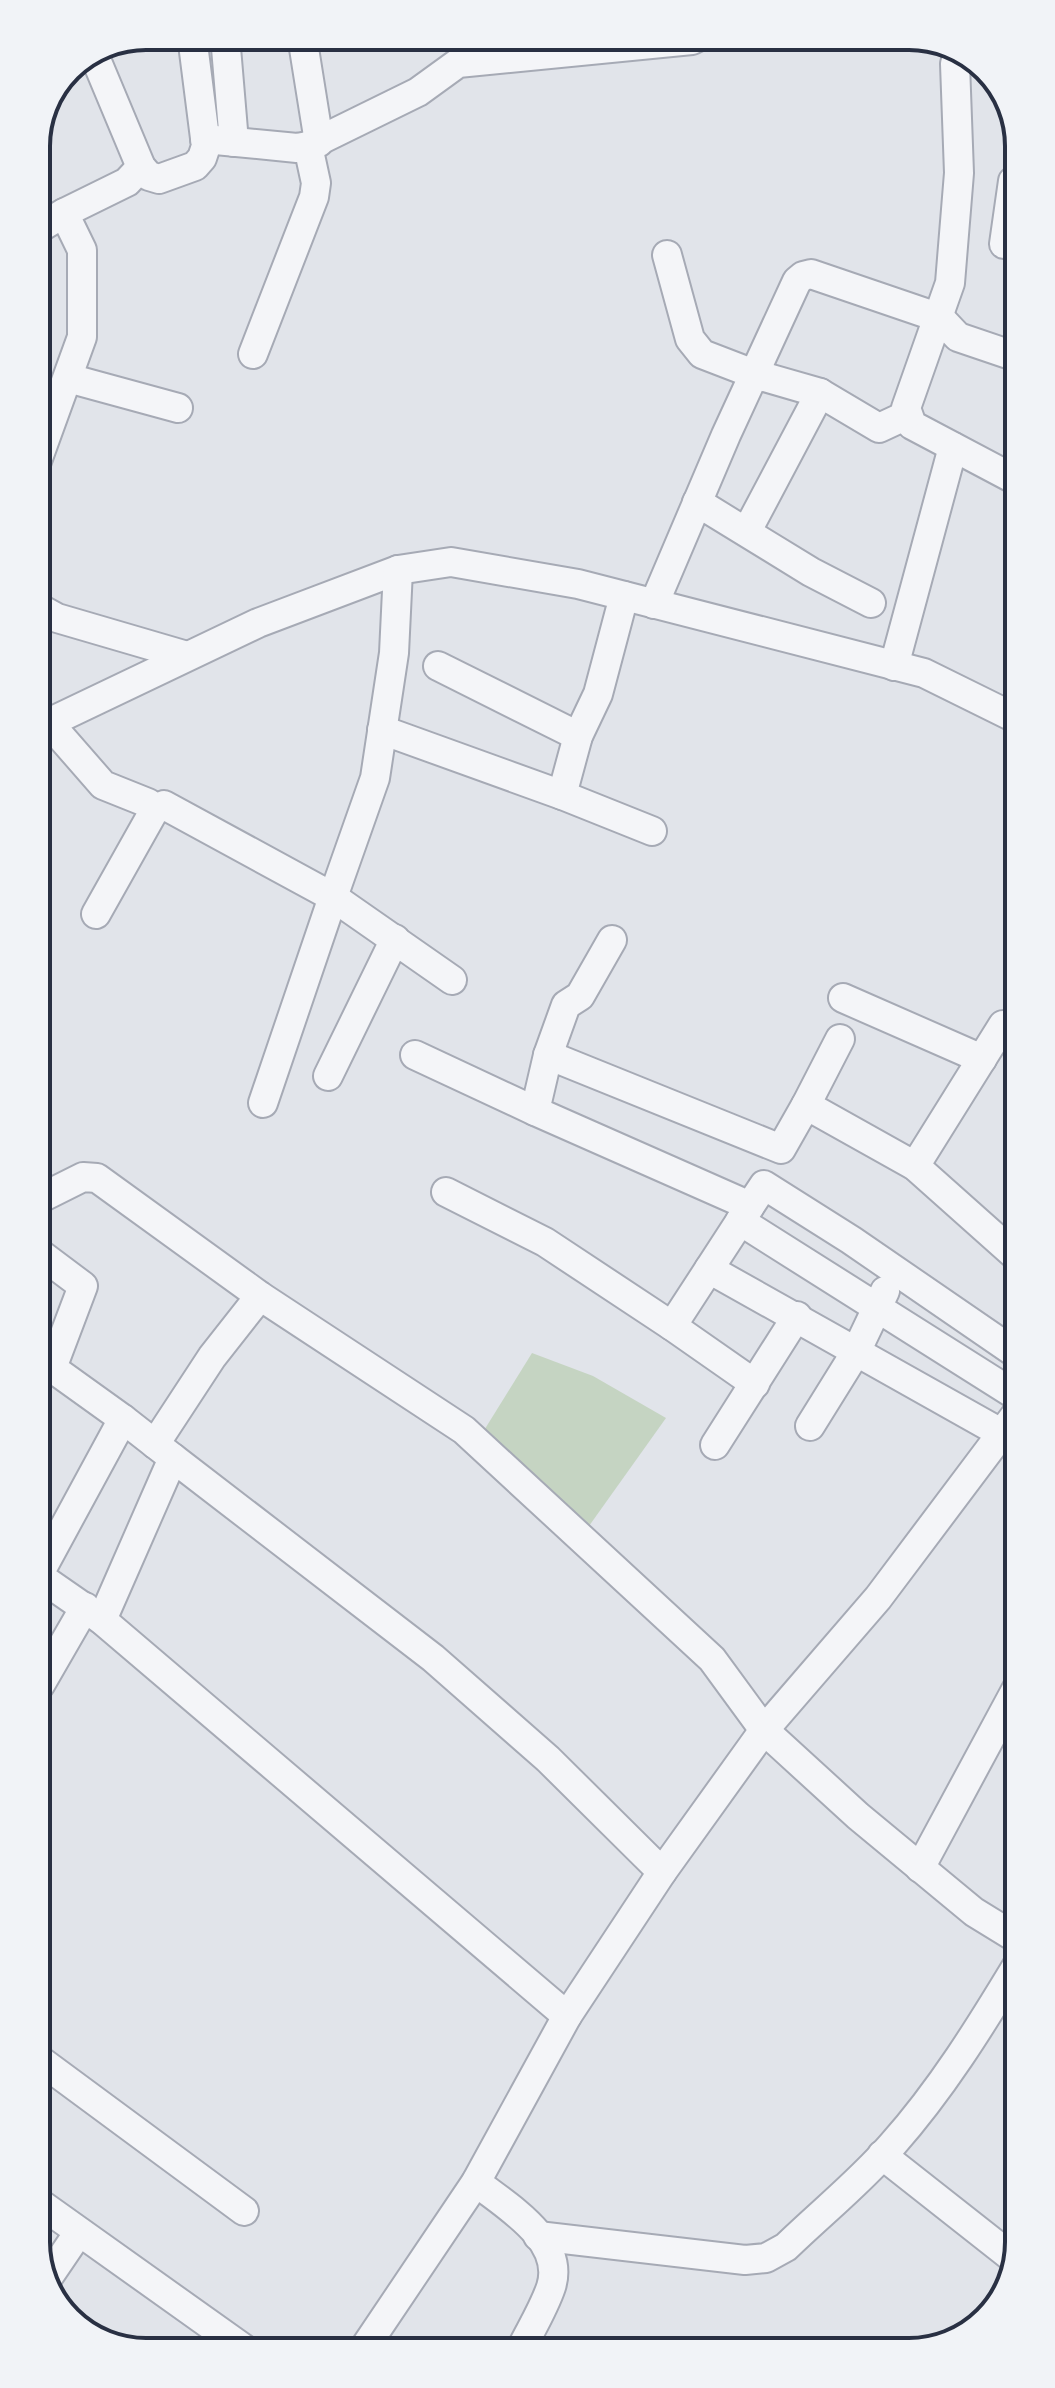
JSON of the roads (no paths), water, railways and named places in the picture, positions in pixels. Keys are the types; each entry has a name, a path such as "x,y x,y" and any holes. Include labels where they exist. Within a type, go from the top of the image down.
{"street":[{"path":"98,63 141,167 149,176 159,179 195,166 202,158 205,139 194,50"},
{"path":"226,50 234,142"},
{"path":"253,354 314,197 314,144 304,50"},
{"path":"205,139 297,148 314,144 418,92 458,63 591,50"},
{"path":"955,62 959,173 950,283 906,408 912,425 1005,474"},
{"path":"50,222 127,182 141,167"},
{"path":"50,426 82,337 82,250 64,213"},
{"path":"1004,244 1005,237"},
{"path":"667,255 694,345 702,354 754,374 820,393 879,428 907,415"},
{"path":"654,604 754,374 797,281 803,276 811,274 940,318 958,337 1005,353"},
{"path":"68,378 178,408"},
{"path":"747,531 820,393"},
{"path":"894,666 953,447"},
{"path":"697,502 811,572 871,603"},
{"path":"50,722 258,623 398,570 451,562 578,584 924,673 1005,713"},
{"path":"263,1103 375,778 394,653 398,570"},
{"path":"562,795 578,736 598,694 624,596"},
{"path":"50,614 187,656"},
{"path":"438,666 578,736"},
{"path":"382,730 652,831"},
{"path":"50,732 103,785 148,803 155,809"},
{"path":"96,914 155,809 164,805 333,897 452,980"},
{"path":"328,1076 395,939"},
{"path":"535,1111 548,1055 566,1005 580,996 612,940"},
{"path":"843,998 982,1059"},
{"path":"915,1166 1003,1025"},
{"path":"672,1326 751,1204 840,1039"},
{"path":"415,1055 535,1111 751,1204 851,1240 1005,1346"},
{"path":"548,1055 781,1149"},
{"path":"806,1105 915,1166 1005,1246"},
{"path":"50,1194 83,1177 97,1178 260,1296 464,1430 712,1659 764,1730 920,1868 974,1912 1005,1931"},
{"path":"446,1192 545,1242 755,1384"},
{"path":"751,1204 877,1305 1005,1388"},
{"path":"50,1261 83,1286 50,1358"},
{"path":"709,1269 856,1352 1005,1426"},
{"path":"810,1426 856,1352 894,1272"},
{"path":"50,1672 94,1613 164,1451 212,1357 260,1296"},
{"path":"715,1445 797,1316"},
{"path":"50,1375 123,1419 433,1658 548,1759 662,1872"},
{"path":"50,1555 123,1419"},
{"path":"371,2338 476,2182 567,2016 662,1872 764,1730 878,1598 1005,1438"},
{"path":"50,1581 94,1613 567,2016"},
{"path":"920,1868 1005,1710"},
{"path":"538,2236 745,2260 766,2258 786,2247 882,2155 938,2089 1005,1986"},
{"path":"50,2068 244,2211"},
{"path":"882,2155 1004,2251"},
{"path":"476,2182 532,2226 551,2255 552,2284 526,2338"},
{"path":"50,2211 229,2338"},
{"path":"54,2269 79,2232"}]}
